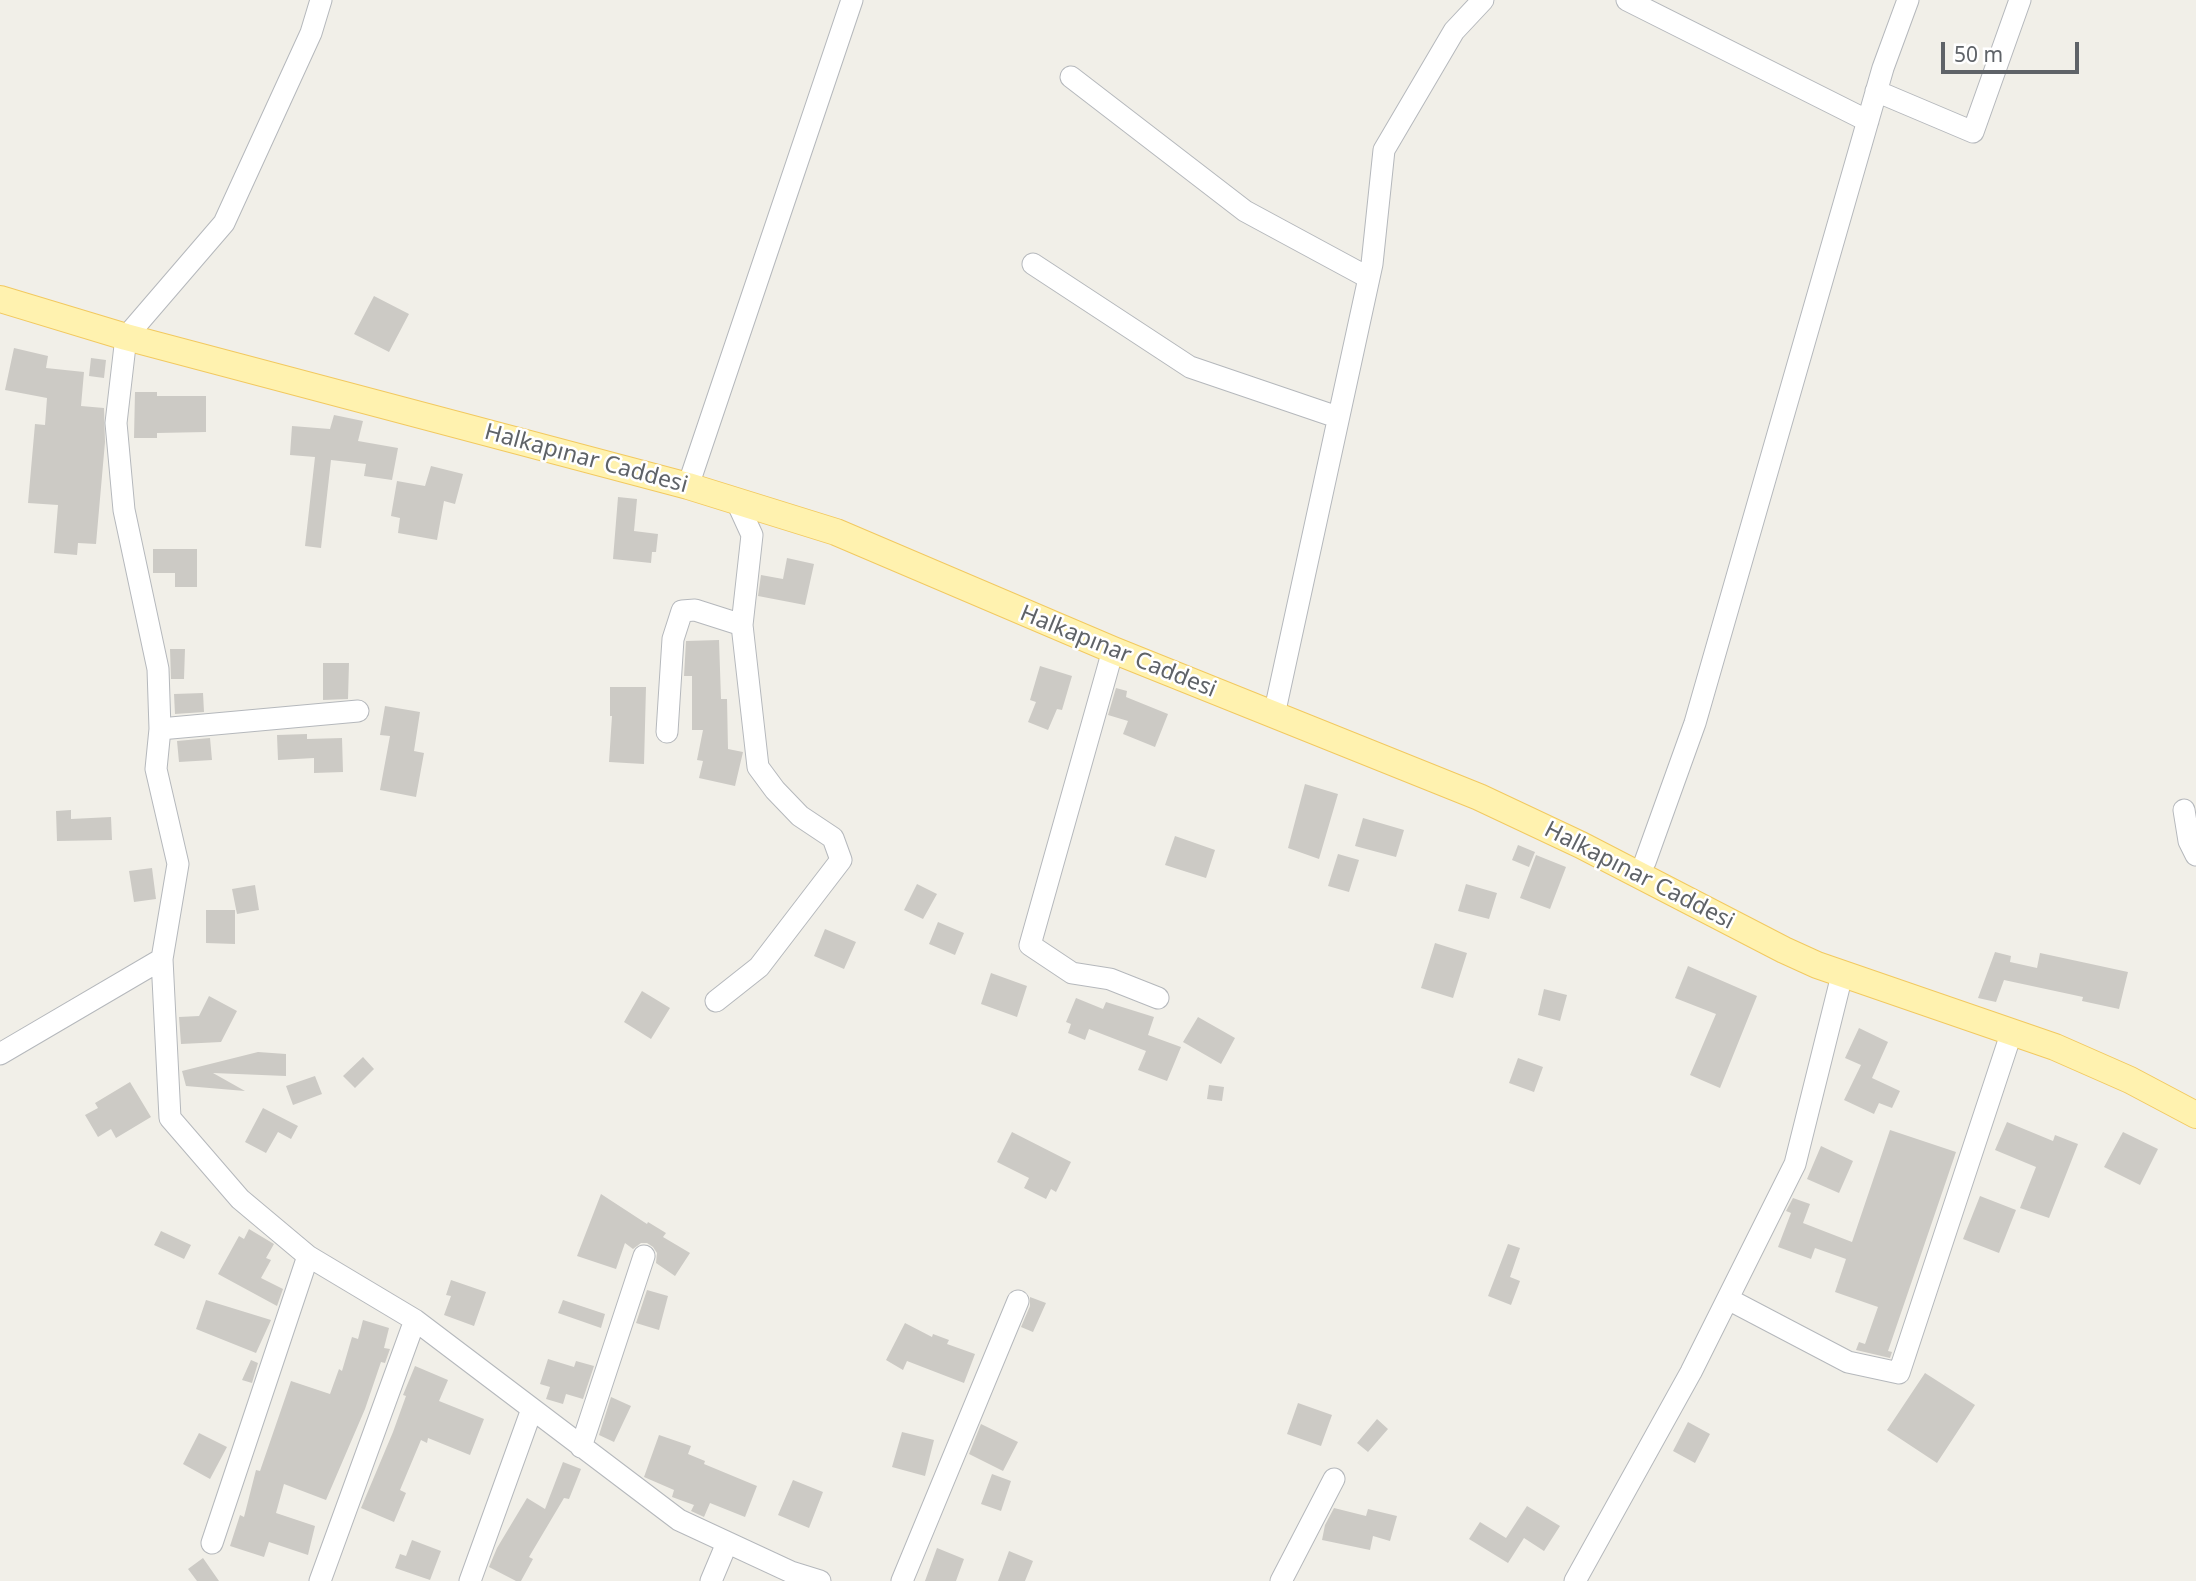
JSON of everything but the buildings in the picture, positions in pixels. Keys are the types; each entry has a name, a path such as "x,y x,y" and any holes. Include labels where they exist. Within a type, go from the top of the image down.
{"main road":[{"name":"Halkapınar Caddesi","path":"0,299 126,337 688,486 836,532 1113,650 1479,797 1581,845 1784,950 1842,975 2012,1031 2092,1062 2196,1115"}],"street":[{"path":"321,0 311,33 224,223 126,337 116,423 124,510 158,668 160,729 156,769 178,864 162,959 170,1118 240,1199 308,1256 415,1320 679,1520 790,1572 820,1581"},
{"path":"688,486 852,0"},
{"path":"1273,715 1368,278 1384,150 1454,31 1483,0"},
{"path":"1627,0 1868,121"},
{"path":"1645,862 1695,723 1876,91 1908,0"},
{"path":"1876,91 1973,132 2020,0"},
{"path":"1071,77 1245,211 1368,278"},
{"path":"1033,264 1190,366 1337,417"},
{"path":"716,1001 760,967 841,860 833,838 800,816 758,767 742,625 752,535 736,500"},
{"path":"667,732 673,639 682,611 695,610 742,625"},
{"path":"1113,650 1030,944 1072,973 1110,979 1158,998"},
{"path":"160,729 358,711"},
{"path":"2184,810 2189,841 2196,855"},
{"path":"0,1054 162,959"},
{"path":"1575,1581 1691,1372 1795,1164 1842,975"},
{"path":"1728,1298 1848,1362 1899,1373 2012,1031"},
{"path":"212,1543 308,1256"},
{"path":"582,1447 644,1256"},
{"path":"902,1581 1018,1301"},
{"path":"320,1581 415,1320"},
{"path":"470,1581 531,1409"},
{"path":"1281,1581 1334,1479"},
{"path":"711,1581 727,1543"}]}
